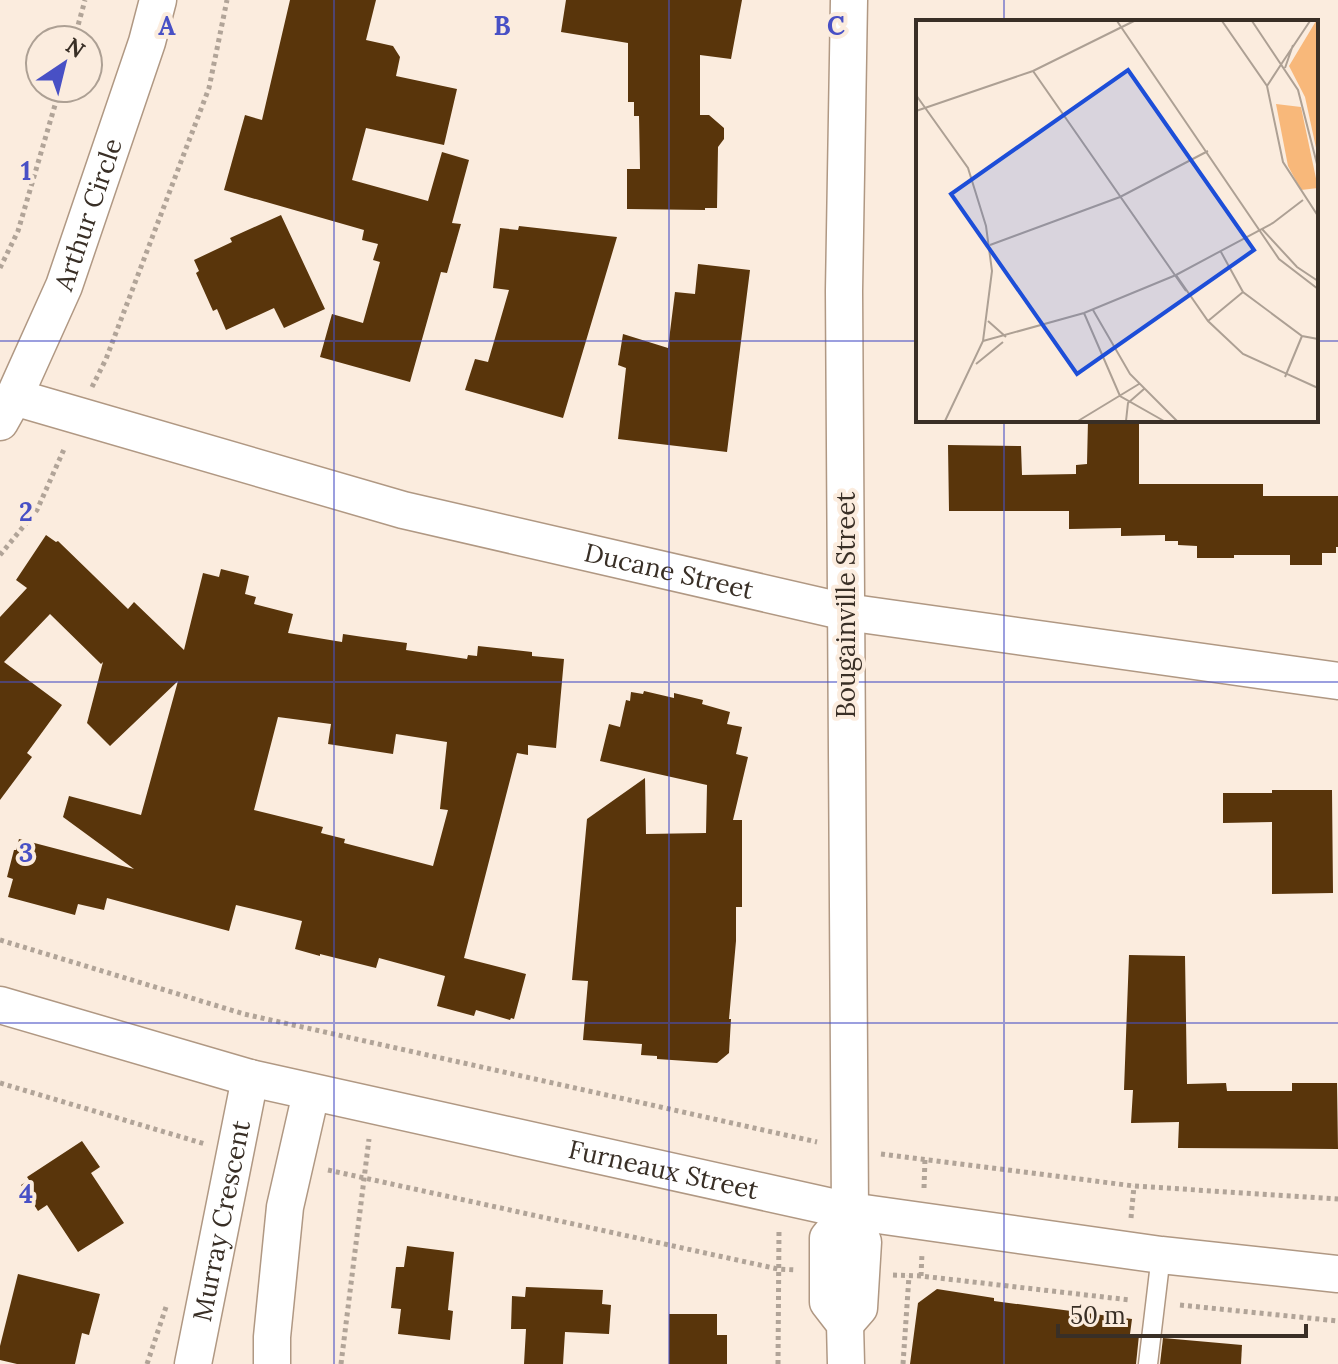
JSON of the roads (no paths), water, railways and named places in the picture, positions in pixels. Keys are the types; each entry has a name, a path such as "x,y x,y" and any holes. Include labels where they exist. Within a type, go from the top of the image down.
{"street":[{"name":"Arthur Circle","path":"7,410 64,286 147,42 158,0"},
{"name":"Bougainville Street","path":"849,0 844,291 850,1211"},
{"name":"Ducane Street","path":"7,410 78,416 403,510 846,612 1338,681"},
{"name":"Furneaux Street","path":"0,1005 311,1093 850,1211 1161,1255 1338,1274"},
{"name":"Murray Crescent","path":"193,1364 250,1078"},
{"path":"272,1364 285,1207 311,1093"},
{"path":"846,1364 845,1324 828,1302 828,1238 850,1211"}],"lane":[{"path":"1148,1364 1161,1255"}]}
